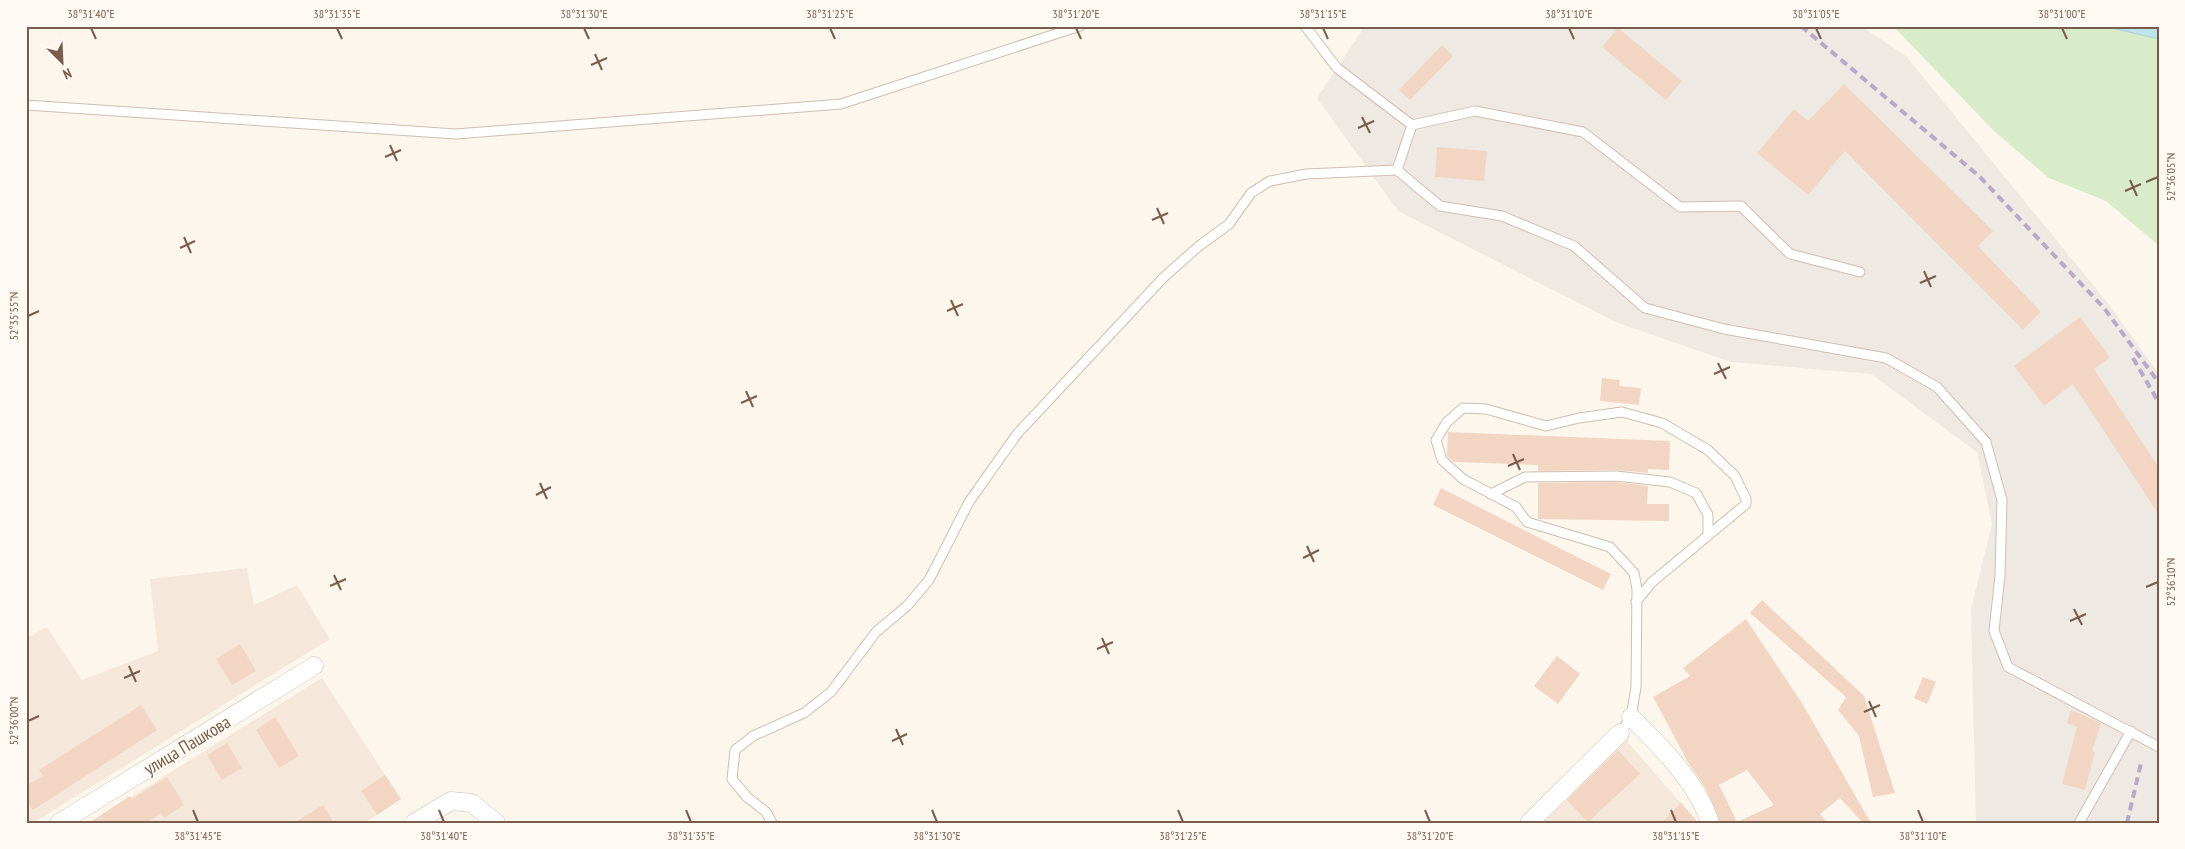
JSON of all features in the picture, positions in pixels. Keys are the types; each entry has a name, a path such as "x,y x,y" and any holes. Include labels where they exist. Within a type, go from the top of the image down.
{"street":[{"name":"улица Пашкова","path":"59,823 314,666"},
{"path":"1631,717 1663,749 1705,805 1710,823"},
{"path":"1529,823 1620,733"},
{"path":"414,823 451,800 472,804 496,823"}],"lane":[{"path":"26,105 456,134 841,104 1080,26"},
{"path":"1305,26 1337,68 1412,125 1475,111 1583,132 1680,207 1742,206 1790,254 1860,272"},
{"path":"1397,170 1412,125"},
{"path":"772,823 766,812 747,797 732,778 735,750 753,736 804,713 831,692 876,632 907,606 929,580 969,502 1016,434 1164,277 1199,246 1229,224 1251,194 1270,181 1306,174 1397,170 1440,206 1502,216 1574,246 1645,308 1724,329 1886,358 1937,387 1986,442 2002,500 2000,576 1994,631 2008,667 2159,747"},
{"path":"1620,733 1631,717 1636,687 1634,573 1610,548 1527,522 1516,507 1463,479 1442,460 1436,440 1447,422 1463,408 1486,410 1546,426 1579,418 1622,412 1662,423 1708,450 1735,476 1746,499 1746,504 1651,583 1636,602"},
{"path":"1491,494 1525,476 1616,476 1670,482 1696,493 1708,515 1708,536"},
{"path":"2079,823 2131,731"}],"shaded area":[{"path":"1365,26 1861,26 1906,56 2107,302 2159,374 2159,823 1976,823 1971,609 1992,524 1977,452 1871,374 1731,362 1618,323 1398,211 1317,98"},
{"path":"247,568 254,605 297,585 330,639 33,823 26,823 26,638 47,627 82,680 158,651 150,579"},
{"path":"322,678 401,799 377,815 364,823 89,823"},
{"path":"1620,733 1698,823 1529,823"}],"green space":[{"path":"1893,26 2105,26 2159,39 2159,267 2157,244 2106,201 2049,178 1994,131"}],"water":[{"path":"2105,26 2159,26 2159,39 2107,27"}],"building":[{"path":"1618,28 1682,81 1666,100 1602,47"},
{"path":"1442,45 1453,56 1410,100 1399,90"},
{"path":"1844,84 1993,231 1978,246 2041,312 2023,330 1845,151 1808,195 1757,153 1794,109 1808,121"},
{"path":"1437,147 1487,151 1484,181 1435,177"},
{"path":"2080,317 2110,357 2094,369 2159,468 2159,515 2073,384 2044,406 2014,366"},
{"path":"1602,378 1620,380 1619,386 1641,388 1639,405 1600,401"},
{"path":"1448,432 1670,441 1669,470 1648,469 1648,473 1616,470 1538,471 1538,465 1454,462 1447,456"},
{"path":"1616,482 1648,486 1647,504 1669,504 1669,521 1538,519 1538,483"},
{"path":"1441,488 1611,574 1603,590 1433,505"},
{"path":"1762,600 1864,696 1895,793 1873,797 1859,736 1838,710 1846,697 1750,613"},
{"path":"1746,619 1802,703 1871,823 1863,823 1840,798 1820,814 1828,823 1720,823 1706,789 1689,764 1653,697 1690,676 1683,668","holes":["1747,770 1774,805 1737,822 1719,785"]},
{"path":"240,644 256,671 232,685 216,659"},
{"path":"1557,656 1580,674 1558,704 1534,686"},
{"path":"1923,677 1936,682 1927,704 1914,698"},
{"path":"141,705 157,730 33,810 26,799 26,786 43,776 39,770"},
{"path":"2071,710 2101,723 2092,751 2095,752 2085,790 2062,784 2077,727 2067,723"},
{"path":"275,717 299,756 279,768 256,730"},
{"path":"227,743 242,768 222,780 207,755"},
{"path":"1618,750 1640,774 1588,822 1567,800"},
{"path":"385,775 401,799 377,815 361,791"},
{"path":"167,777 184,805 164,818 161,813 147,823 89,823 130,796 132,799"},
{"path":"1681,803 1699,823 1661,823"},
{"path":"323,805 334,823 294,823"}],"railway":[{"path":"1801,26 1979,176 2104,308 2159,383"},
{"path":"2133,358 2159,403"},
{"path":"2127,823 2141,763"}]}
